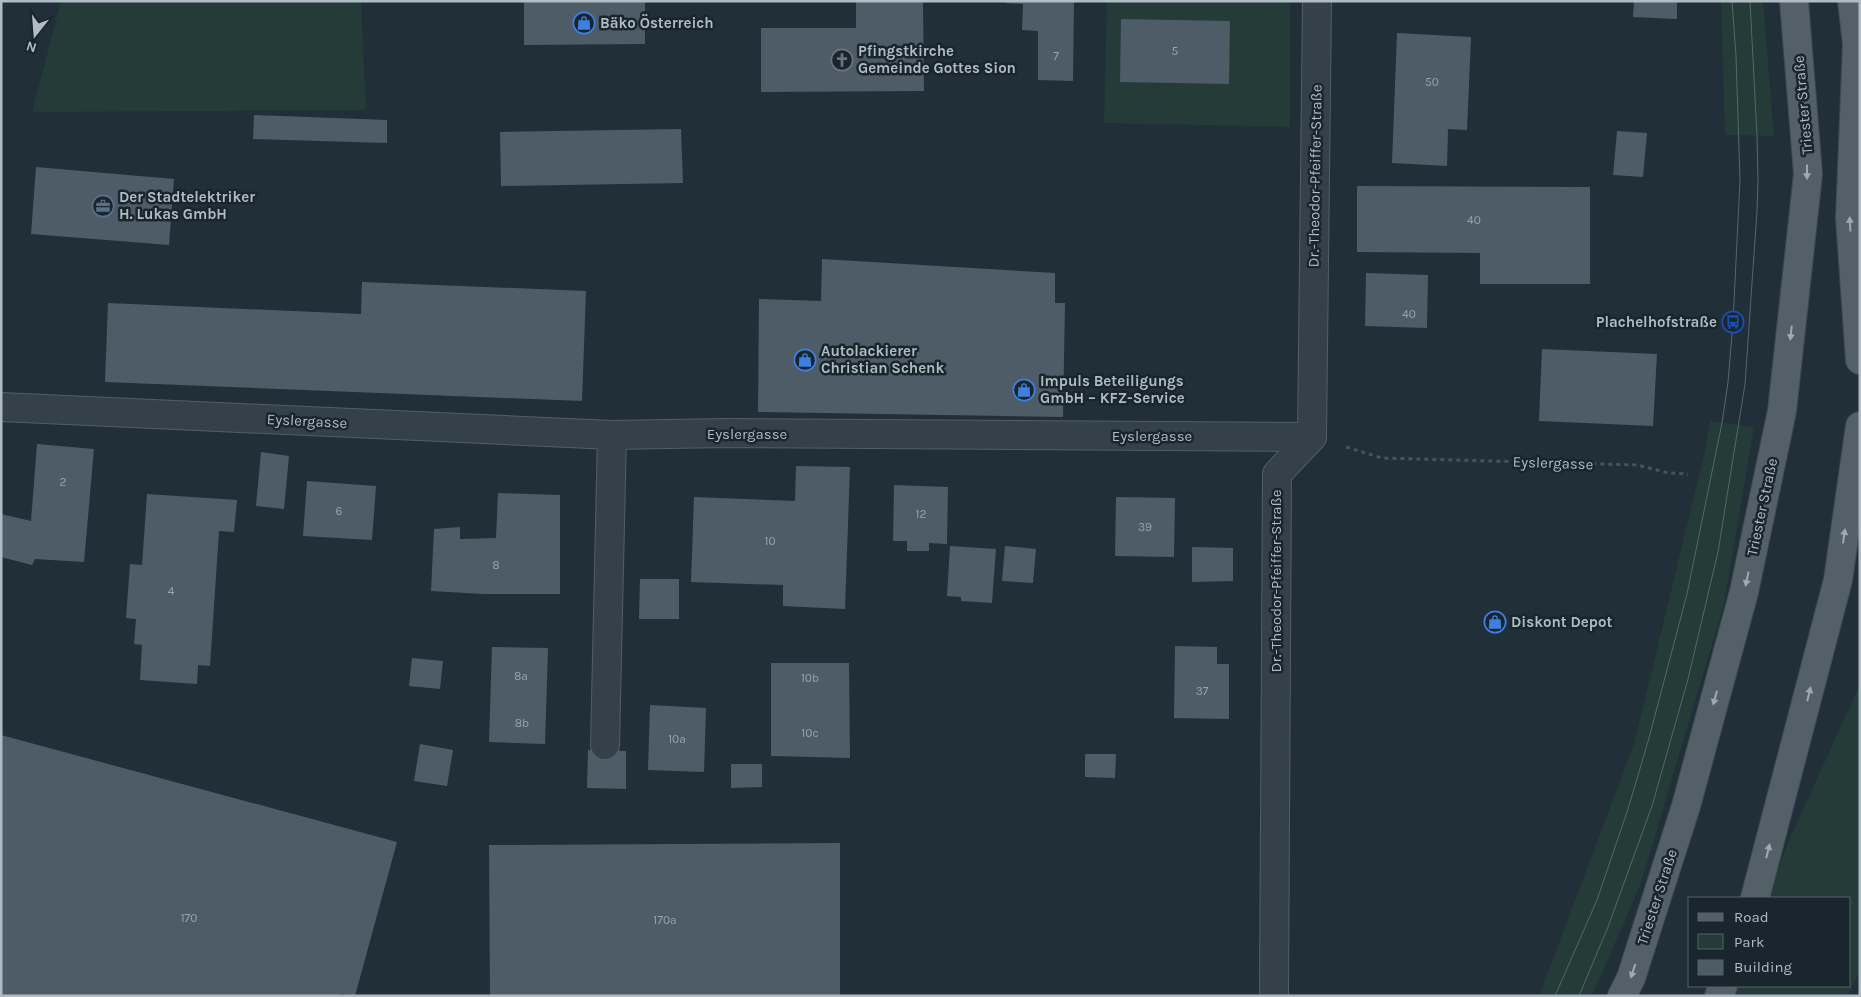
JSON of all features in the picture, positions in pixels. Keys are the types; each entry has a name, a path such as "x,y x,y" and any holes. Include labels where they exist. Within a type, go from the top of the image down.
{"main road":[{"name":"Triester Straße","path":"1622,996 1631,978 1686,806 1744,592 1782,411 1808,174 1794,1"},
{"path":"1852,1 1857,44 1850,218 1860,360"},
{"path":"1755,897 1838,580 1860,426"}],"street":[{"name":"Dr.-Theodor-Pfeiffer-Straße","path":"1274,996 1277,474 1312,437 1317,1"},
{"name":"Eyslergasse","path":"1,407 612,435 736,433 1312,437"},
{"path":"604,745 612,435"}],"path":[{"name":"Eyslergasse","path":"1312,437 1382,458 1637,465 1688,474"}],"green space":[{"path":"61,1 361,1 366,110 32,112"},
{"path":"1107,1 1290,1 1290,127 1104,123"},
{"path":"1721,1 1763,1 1774,136 1725,135"},
{"path":"1710,421 1754,427 1724,604 1641,883 1592,996 1539,996 1634,744 1705,451"},
{"path":"1860,684 1860,971 1848,996 1732,996 1735,987 1851,987 1851,897 1768,897 1787,845"}],"building":[{"name":"Bäko Österreich","path":"524,1 645,1 645,44 524,45"},
{"name":"Pfingstkirche Gemeinde Gottes Sion","path":"856,1 923,1 924,91 761,92 761,28 856,28"},
{"path":"1005,1 1074,1 1073,81 1038,80 1038,31 1022,30 1023,4 1005,3"},
{"path":"1634,1 1677,1 1677,19 1633,17"},
{"path":"1121,19 1230,21 1229,84 1120,82"},
{"path":"1397,33 1471,37 1467,130 1448,129 1447,166 1392,163"},
{"path":"254,115 387,120 387,143 253,139"},
{"path":"681,129 683,183 501,186 500,132"},
{"path":"1617,131 1647,133 1643,177 1613,175"},
{"name":"Der Stadtelektriker H. Lukas GmbH","path":"36,167 174,179 169,245 31,234"},
{"path":"1357,186 1590,187 1590,284 1480,284 1480,253 1357,252"},
{"path":"822,259 1055,273 1055,303 1065,303 1063,417 758,412 759,299 821,301"},
{"path":"1366,273 1428,275 1427,328 1365,326"},
{"path":"362,282 586,291 582,401 105,382 108,303 361,314"},
{"path":"1542,349 1657,354 1653,426 1539,421"},
{"path":"37,444 94,449 84,562 35,559 32,565 1,557 1,514 31,521"},
{"path":"261,452 289,456 284,509 256,506"},
{"path":"796,466 850,467 845,609 783,606 783,585 691,582 694,497 795,501"},
{"path":"307,481 376,486 372,540 303,536"},
{"path":"894,485 948,487 947,544 929,543 929,551 907,551 907,541 893,541"},
{"path":"498,493 560,495 560,594 483,594 431,591 434,529 460,527 460,539 496,538"},
{"path":"147,494 237,500 234,532 219,531 210,666 198,665 197,684 140,680 142,645 134,644 136,619 126,618 130,564 142,565"},
{"path":"1116,497 1175,498 1174,557 1115,556"},
{"path":"950,546 996,549 992,603 961,601 961,597 947,596"},
{"path":"1005,546 1036,549 1033,583 1002,581"},
{"path":"1192,547 1233,548 1233,581 1192,582"},
{"path":"640,579 679,579 679,619 639,619"},
{"path":"1175,646 1217,647 1217,664 1229,664 1229,719 1174,718"},
{"path":"492,647 548,648 545,744 489,742"},
{"path":"412,658 443,661 440,689 409,686"},
{"path":"771,663 849,663 850,758 771,756"},
{"path":"650,705 706,708 704,772 648,770"},
{"path":"1,735 397,842 355,996 340,994 339,996 1,996"},
{"path":"420,744 453,750 447,786 414,781"},
{"path":"588,750 626,751 626,789 587,788"},
{"path":"1085,754 1116,754 1115,778 1085,777"},
{"path":"731,764 762,764 762,787 731,788"},
{"path":"840,843 840,996 490,996 489,845"}],"tram line":[{"path":"1555,996 1597,900 1628,809 1649,738 1687,594 1722,423 1728,382 1733,322 1740,180 1736,56 1732,1"},
{"path":"1579,996 1608,927 1652,806 1688,679 1718,552 1745,384 1757,211 1757,136 1750,1"}],"place":[{"name":"Bäko Österreich","path":"584,23"},
{"name":"Pfingstkirche Gemeinde Gottes Sion","path":"842,60"},
{"name":"Der Stadtelektriker H. Lukas GmbH","path":"103,206"},
{"name":"Plachelhofstraße","path":"1733,322"},
{"name":"Autolackierer Christian Schenk","path":"805,360"},
{"name":"Impuls Beteiligungs GmbH – KFZ-Service","path":"1024,390"},
{"name":"Diskont Depot","path":"1495,622"}]}
